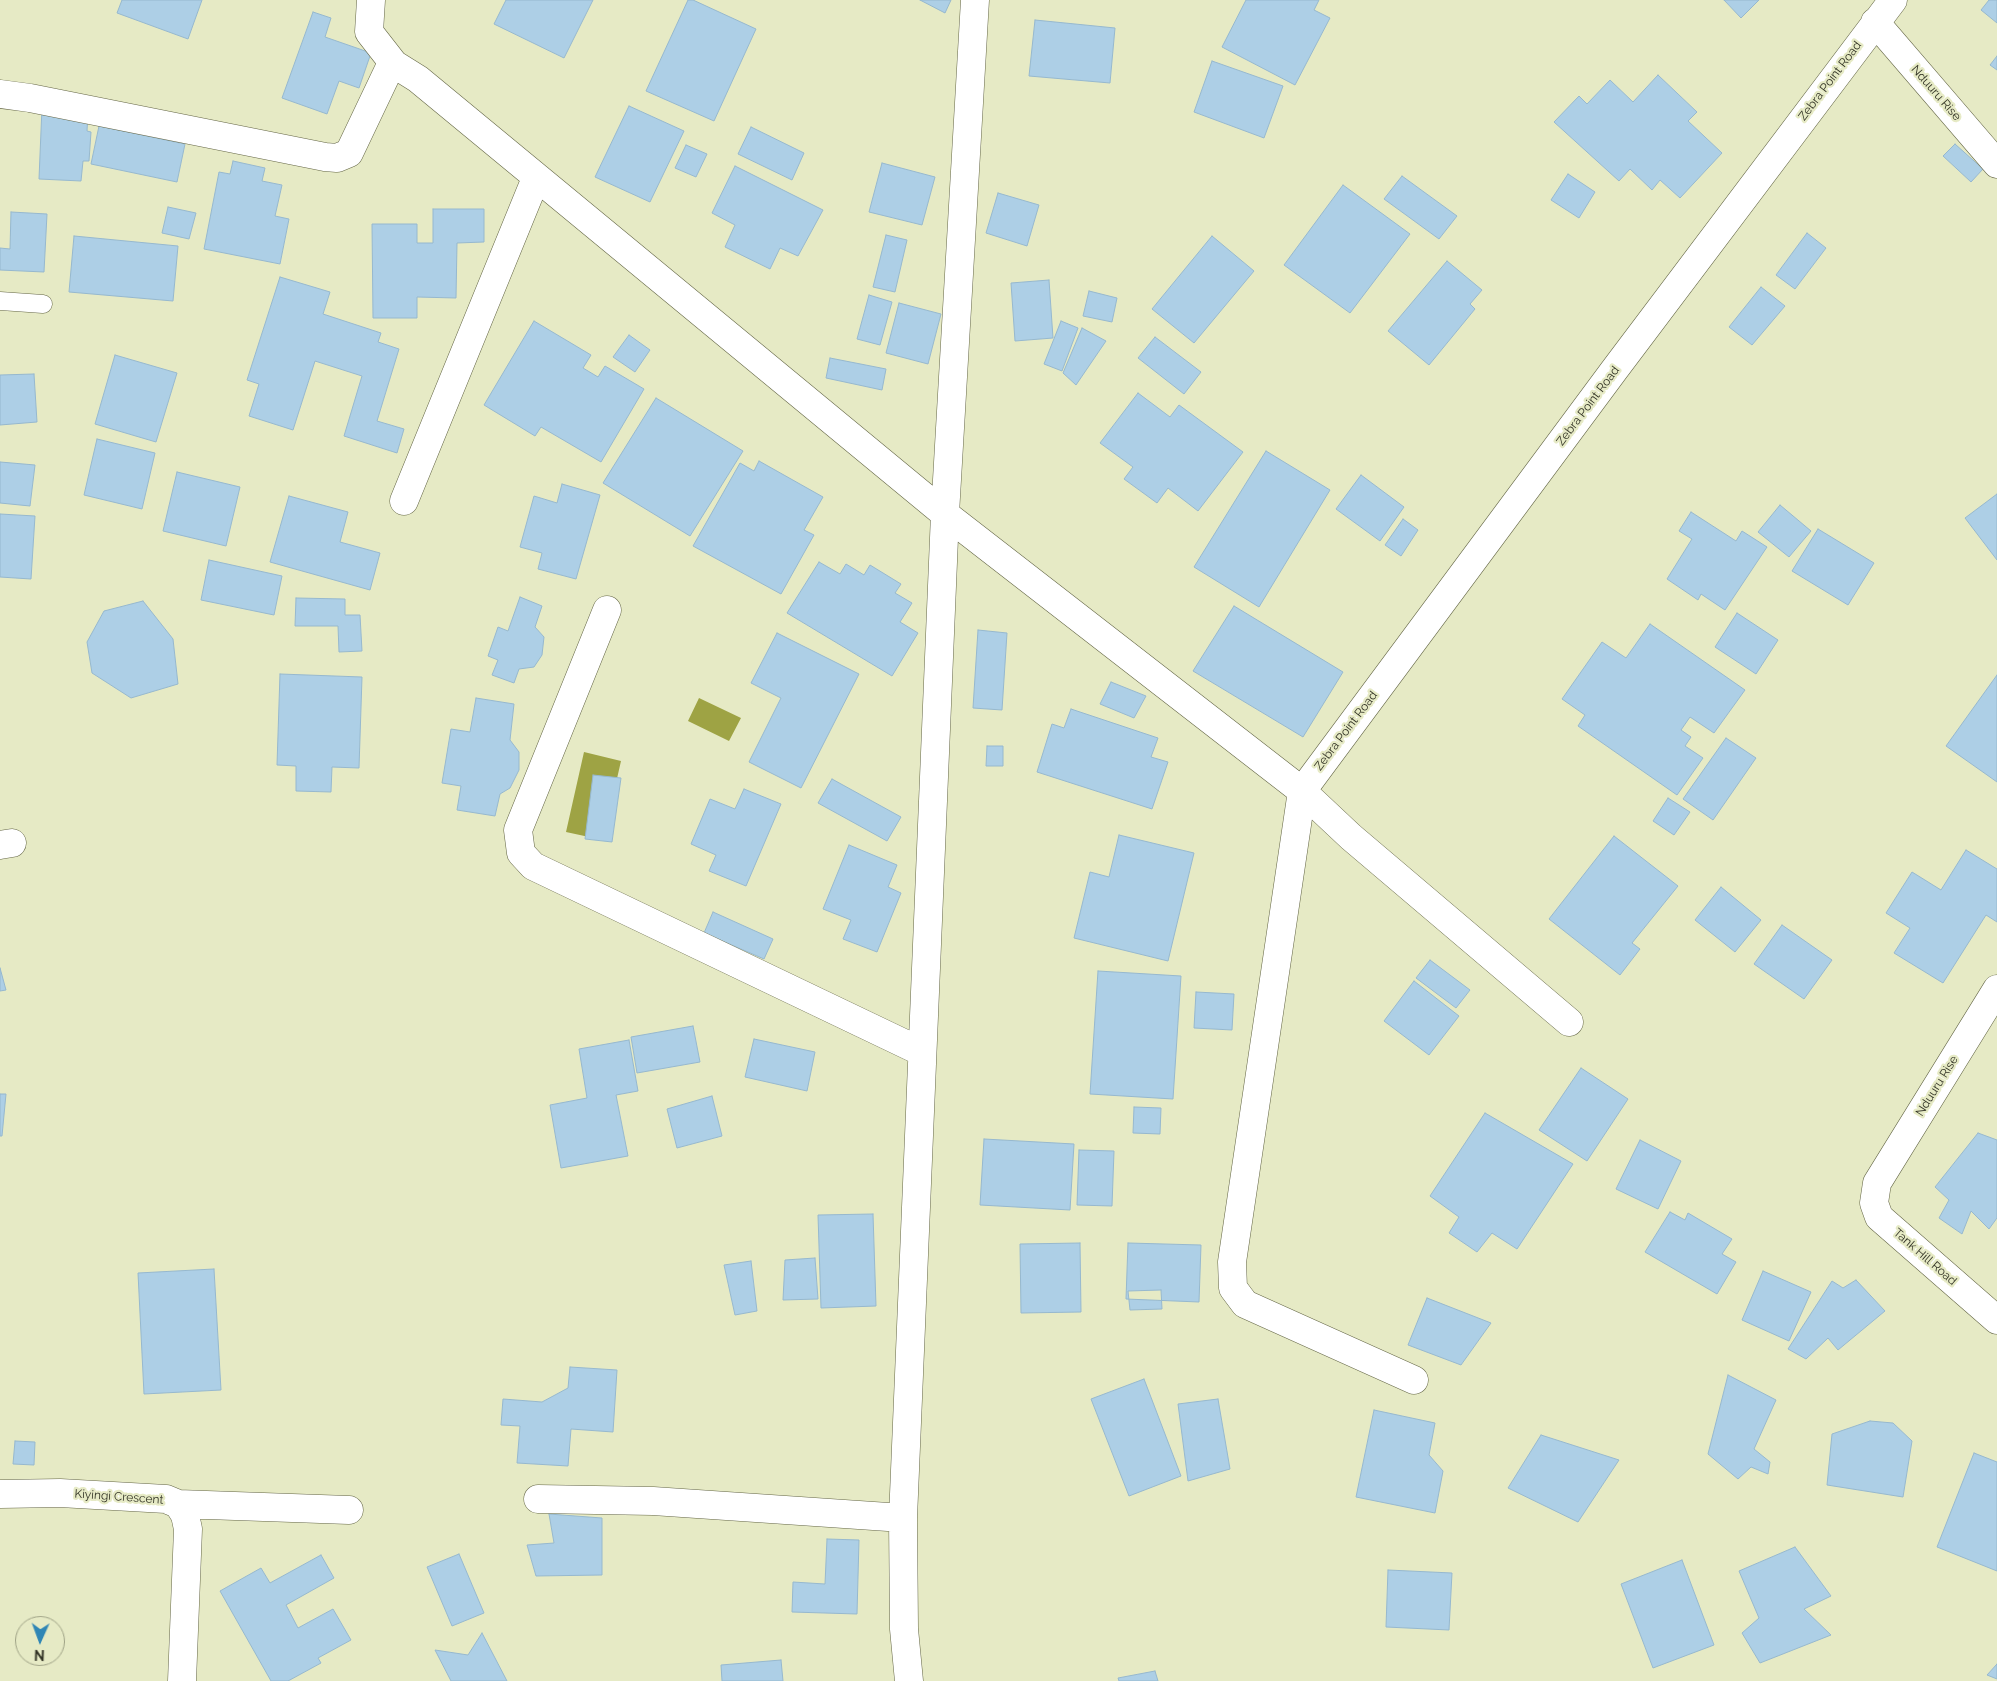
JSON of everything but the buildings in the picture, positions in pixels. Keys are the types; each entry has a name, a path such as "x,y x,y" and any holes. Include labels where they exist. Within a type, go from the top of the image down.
{"street":[{"path":"371,0 369,32 394,64 418,79 945,514 1302,791 1351,837 1569,1022"},
{"path":"909,1681 904,1629 903,1518 945,514 975,0"},
{"name":"Zebra Point Road","path":"1302,791 1875,22 1894,0"},
{"name":"Nduuru Rise","path":"1875,22 1997,164"},
{"path":"0,94 337,158 349,153 389,69 394,64"},
{"path":"404,501 536,178"},
{"path":"607,610 518,830 521,853 533,866 922,1052"},
{"path":"1302,791 1232,1262 1233,1288 1245,1304 1414,1380"},
{"name":"Nduuru Rise","path":"1877,1184 1997,989"},
{"name":"Tank Hill Road","path":"1877,1184 1874,1203 1879,1217 1996,1318"},
{"name":"Kiyingi Crescent","path":"0,1494 60,1493 166,1499 178,1504 185,1515 188,1529 182,1681"},
{"path":"538,1499 653,1502 903,1518"},
{"path":"178,1504 349,1510"}],"lane":[{"path":"0,301 43,304"}],"shaded area":[{"path":"699,698 741,718 729,741 688,721"},
{"path":"584,752 621,761 603,840 566,832"}]}
